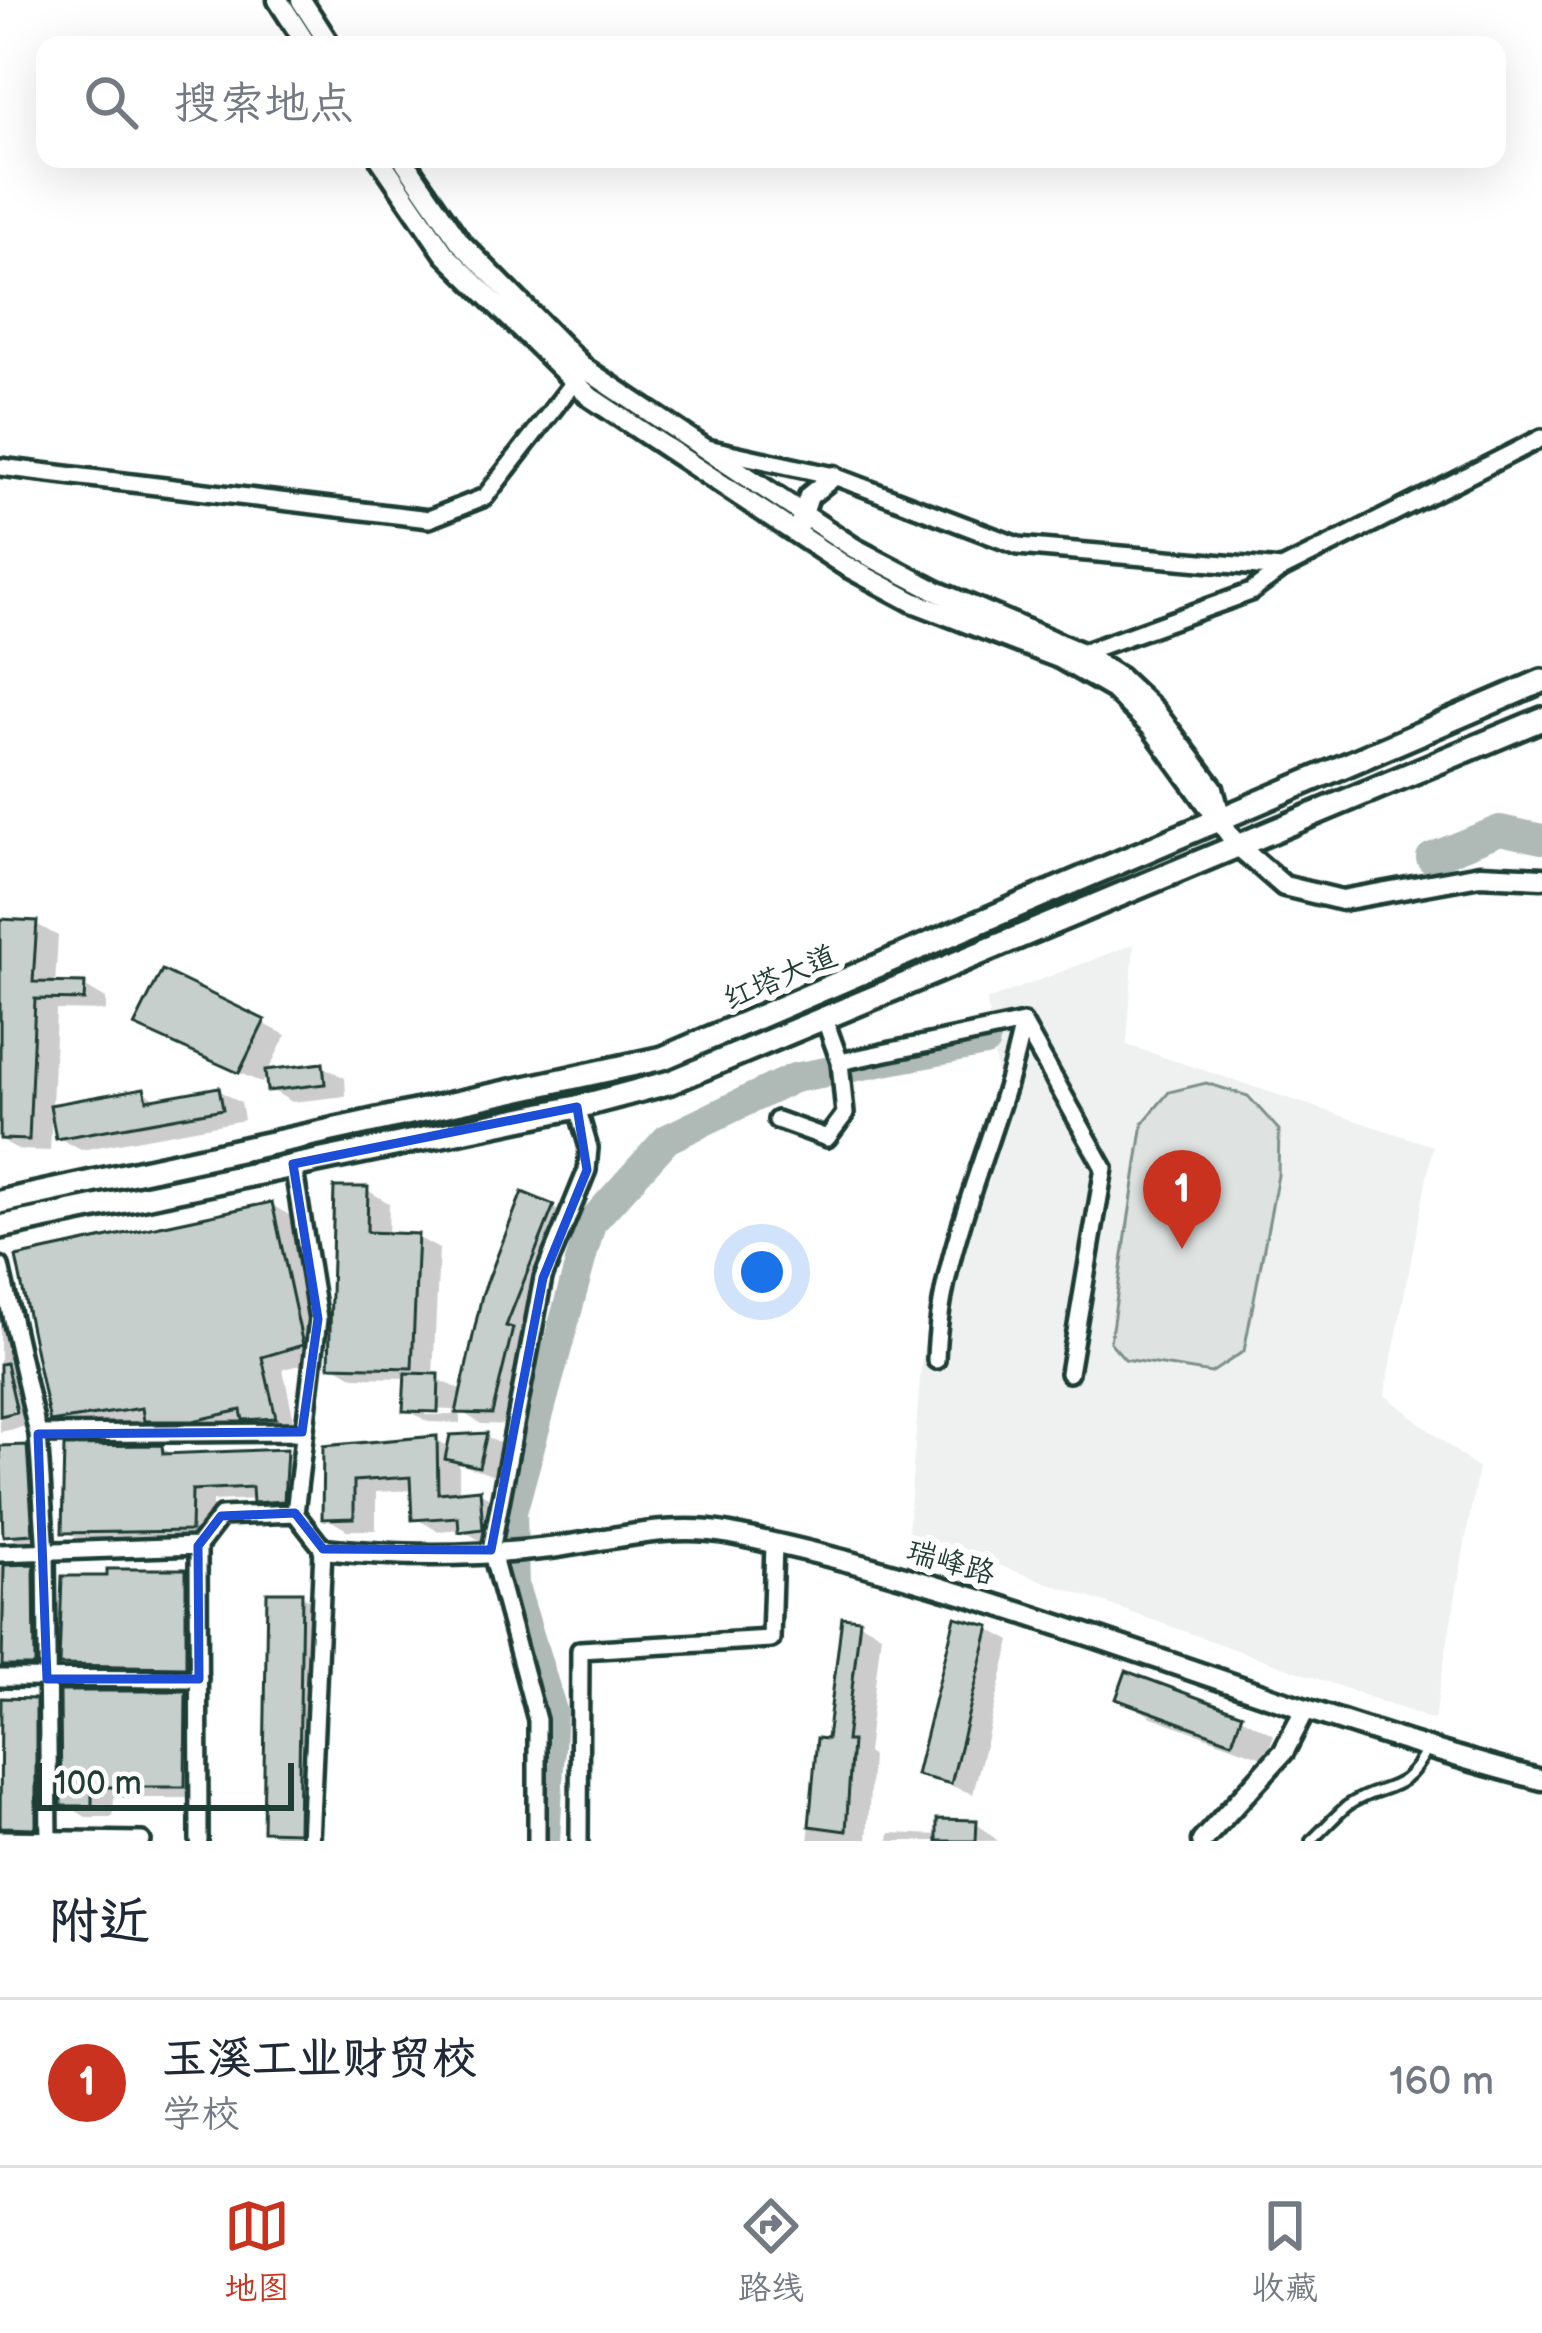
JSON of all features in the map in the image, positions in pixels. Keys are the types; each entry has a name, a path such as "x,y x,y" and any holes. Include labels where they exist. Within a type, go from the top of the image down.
{"main road":[{"name":"红塔大道","path":"0,1202 663,1058 1542,681"},
{"name":"红塔大道","path":"0,1227 578,1107 671,1082 1542,718"}],"street":[{"path":"278,0 301,36"},
{"path":"301,0 324,36"},
{"path":"386,168 445,254 579,375 801,539 913,602 1074,658 1251,592 1282,568 1542,438"},
{"path":"409,168 460,242 579,375 801,516 935,592 1130,686 1155,711 1213,788 1220,816 1237,845 1284,886 1342,900 1480,875 1542,878"},
{"path":"0,467 429,519 484,497 579,375"},
{"path":"698,447 834,476 1018,546 1282,568"},
{"path":"801,539 801,516 809,496 834,476"},
{"path":"777,1120 827,1138 844,1114 840,1064 824,1020"},
{"path":"840,1064 1023,1023"},
{"path":"936,1360 937,1327 966,1218 1008,1094 1023,1023"},
{"path":"1023,1023 1103,1168 1069,1373"},
{"path":"537,1841 536,1720 494,1551 544,1278 587,1170 589,1148 578,1107"},
{"path":"292,1164 318,1319 295,1514 323,1549 310,1841"},
{"path":"0,1266 38,1434 46,1553 49,1840"},
{"path":"38,1434 302,1432"},
{"path":"199,1841 198,1546 221,1516 295,1514"},
{"name":"瑞峰路","path":"323,1549 397,1556 494,1551 686,1529 955,1592 1304,1712 1542,1780"},
{"path":"0,1553 198,1546"},
{"path":"579,1841 580,1650 771,1639 774,1546"},
{"path":"0,1678 199,1679"},
{"path":"1202,1841 1284,1751 1304,1712"},
{"path":"0,1839 142,1841"}],"lane":[{"path":"1311,1841 1349,1804 1401,1784 1416,1772 1426,1750"}],"highlighted area":[{"path":"577,1107 587,1170 543,1278 491,1550 323,1549 295,1513 221,1516 198,1546 199,1679 47,1679 38,1434 302,1432 318,1319 293,1164"}],"shaded area":[{"path":"1134,944 1127,1045 1433,1146 1385,1395 1478,1469 1434,1720 908,1533 922,1353 998,1084 987,1000"},
{"path":"1206,1083 1248,1096 1279,1130 1278,1175 1244,1351 1211,1373 1125,1359 1110,1342 1143,1123 1169,1092"}],"building":[{"path":"0,919 37,921 33,982 85,983 84,1000 35,999 29,1140 0,1139"},
{"path":"162,970 265,1020 239,1073 134,1026"},
{"path":"323,1063 325,1084 267,1091 265,1070"},
{"path":"219,1087 223,1109 56,1139 50,1105 144,1088 147,1100"},
{"path":"334,1187 368,1187 367,1232 418,1234 412,1368 329,1366"},
{"path":"522,1192 554,1205 506,1326 513,1328 492,1414 456,1413 482,1295"},
{"path":"272,1202 303,1345 262,1357 276,1418 243,1420 241,1410 193,1421 144,1421 142,1408 50,1422 16,1257"},
{"path":"6,1363 17,1412 0,1416 0,1364"},
{"path":"405,1373 439,1374 438,1412 403,1411"},
{"path":"487,1433 479,1467 445,1459 450,1435"},
{"path":"437,1436 438,1493 480,1489 483,1529 459,1532 458,1517 412,1520 410,1477 354,1481 354,1518 322,1519 323,1446"},
{"path":"27,1445 33,1534 3,1536 0,1446"},
{"path":"162,1445 163,1454 287,1449 284,1501 253,1503 252,1487 192,1490 191,1531 62,1533 64,1446"},
{"path":"34,1564 35,1666 2,1666 4,1565"},
{"path":"107,1569 186,1569 186,1667 59,1665 62,1576 107,1576"},
{"path":"267,1592 302,1592 298,1832 263,1831"},
{"path":"842,1617 860,1619 846,1741 852,1741 846,1831 809,1826 817,1738 827,1739"},
{"path":"955,1617 990,1626 951,1784 916,1775"},
{"path":"1126,1671 1242,1714 1232,1742 1116,1699"},
{"path":"60,1691 186,1691 185,1787 92,1787 92,1806 61,1806"},
{"path":"1,1698 36,1699 36,1828 0,1827"},
{"path":"937,1819 977,1820 976,1841 937,1841"}],"waterway":[{"path":"1431,858 1500,830 1542,839"},
{"path":"545,1841 552,1711 514,1586 512,1512 591,1223 667,1139 794,1078 985,1042"}],"place":[{"name":"玉溪工业财贸校","path":"1182,1249"}]}
